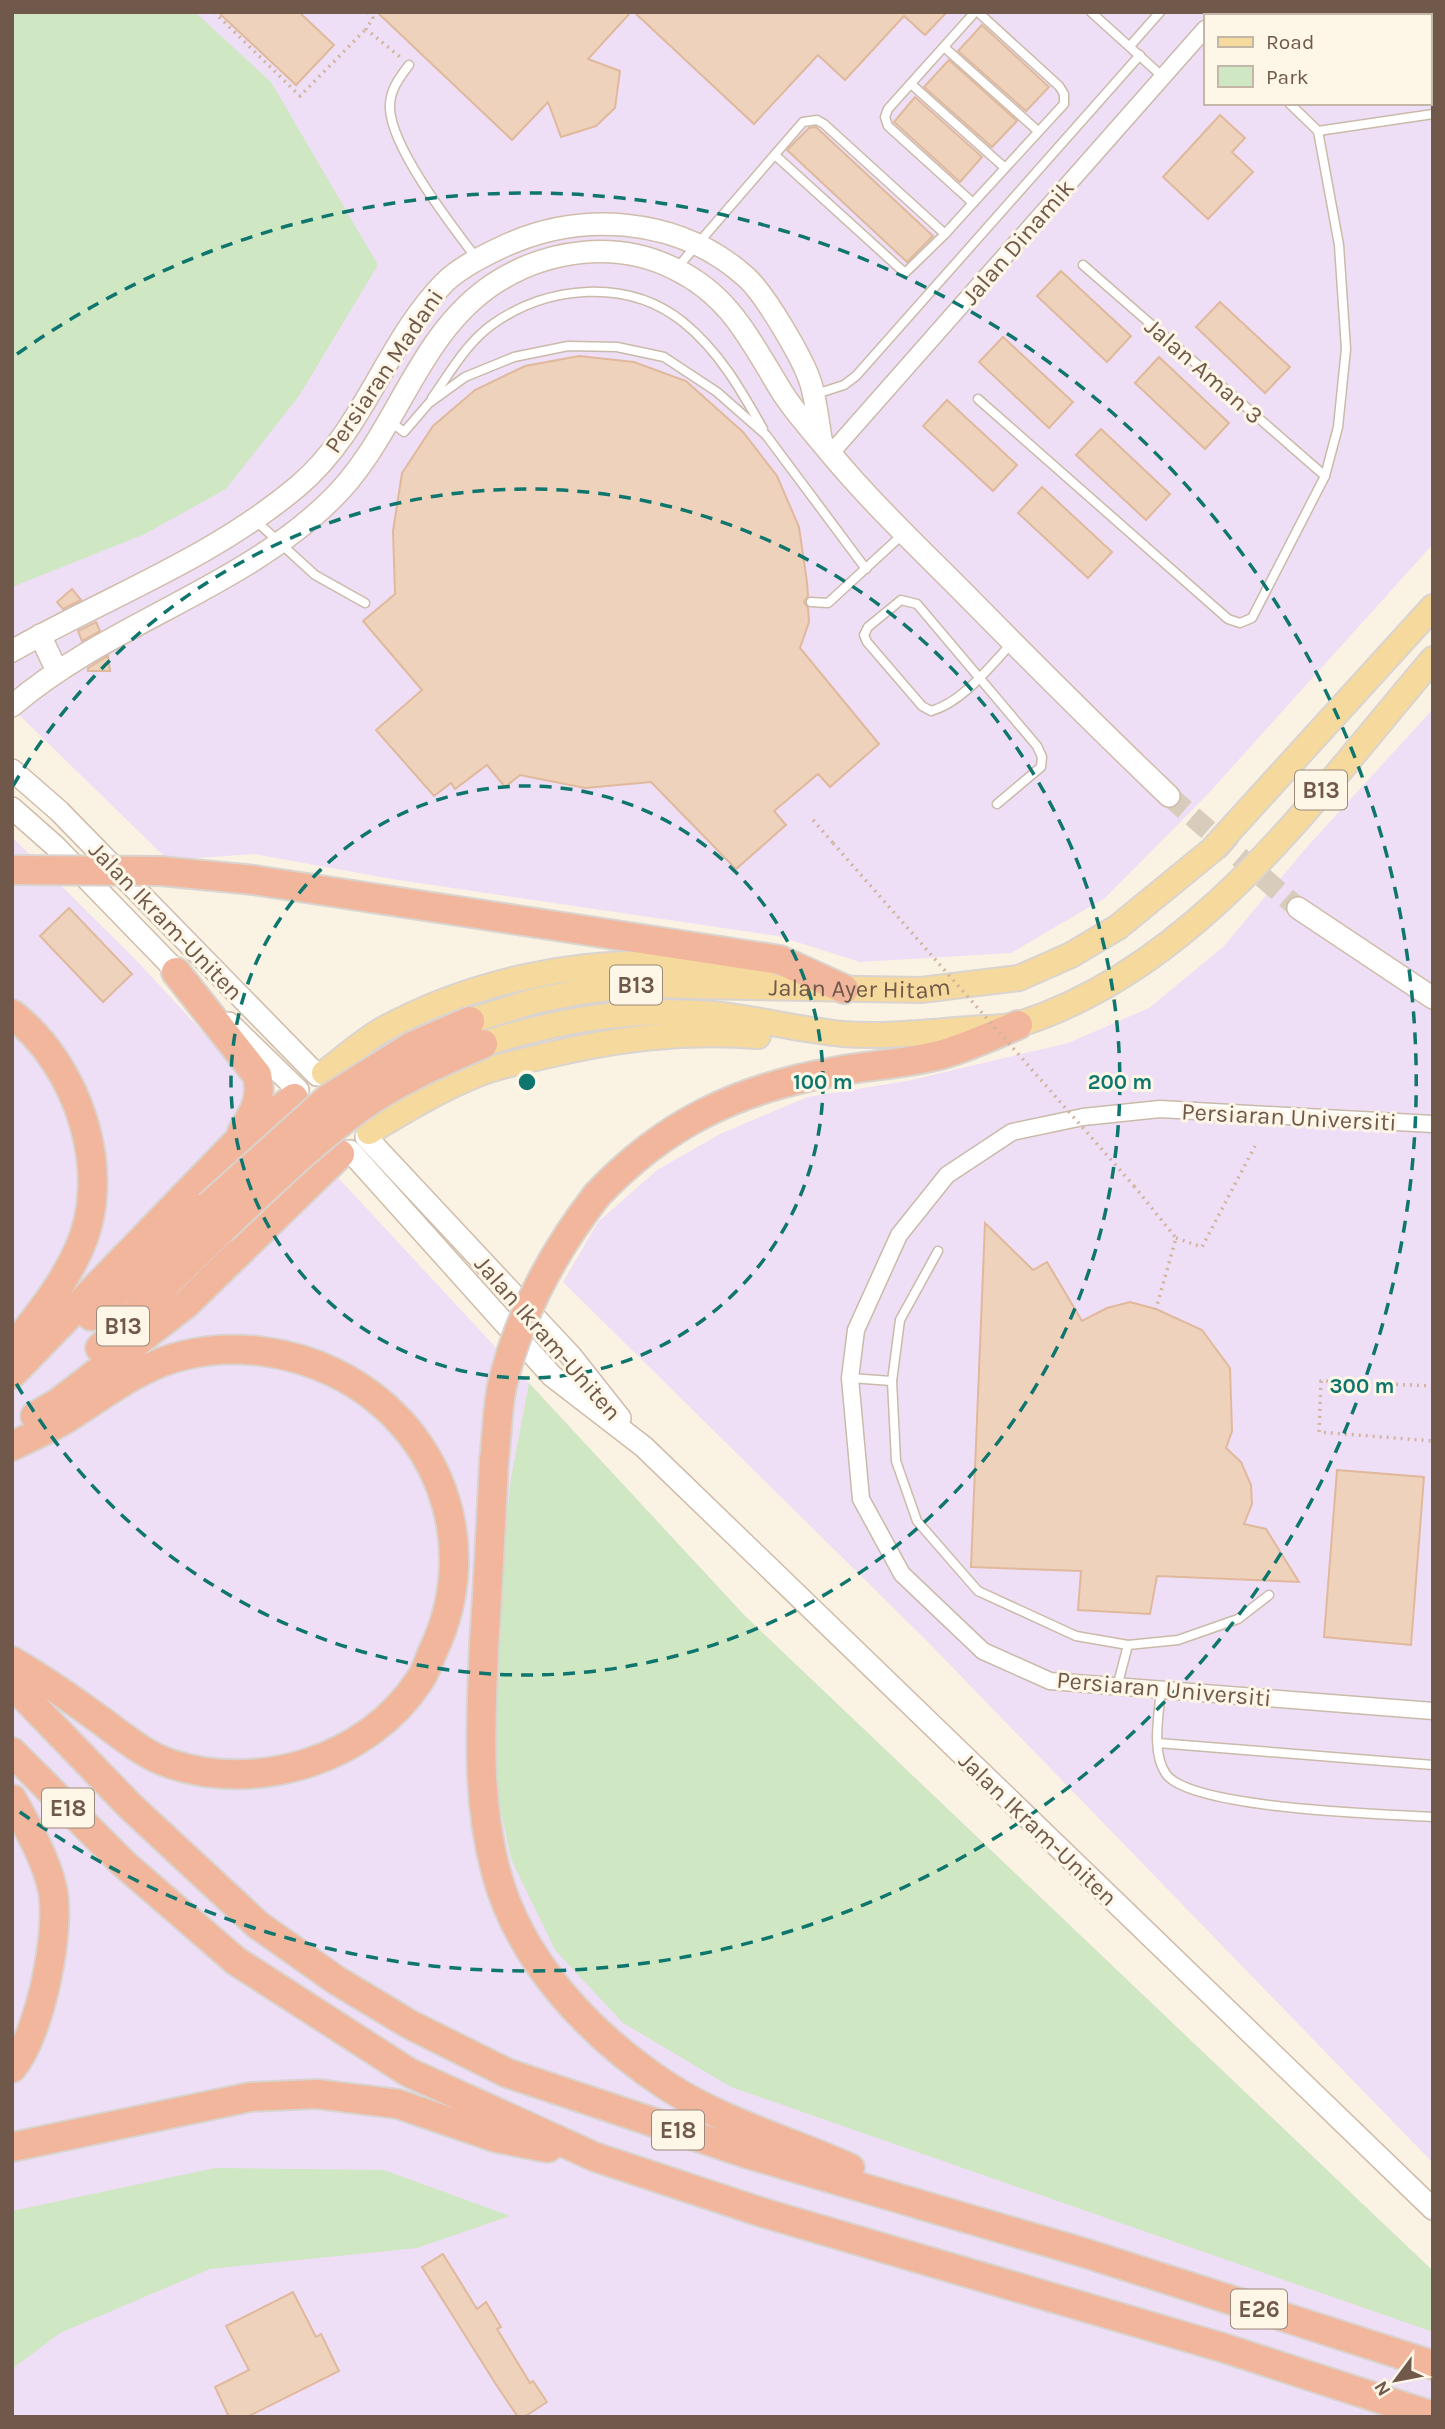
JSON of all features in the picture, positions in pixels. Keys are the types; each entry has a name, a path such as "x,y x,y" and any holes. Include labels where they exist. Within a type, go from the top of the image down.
{"highway":[{"path":"12,870 161,871 254,880 780,960 844,989"},
{"path":"176,972 257,1075 261,1091 258,1105 236,1143"},
{"path":"12,1014 27,1026 52,1055 77,1100 90,1149 93,1200 79,1250 38,1317 12,1349"},
{"path":"956,2214 720,2114 669,2087 607,2043 563,1995 523,1937 496,1873 483,1800 480,1735 494,1461 502,1389 518,1331 562,1239 597,1195 629,1161 668,1132 718,1105 777,1083 944,1054 1017,1025"},
{"name":"B13","path":"16,1434 329,1098 412,1046 477,1033"},
{"path":"12,1374 236,1143 296,1094"},
{"path":"16,1434 186,1304 356,1144"},
{"name":"B13","path":"12,1390 215,1218"},
{"path":"12,1661 135,1746 171,1764 219,1773 263,1773 307,1765 377,1727 419,1681 442,1633 453,1590 454,1538 444,1491 420,1446 392,1410 355,1383 323,1367 272,1352 233,1349 186,1354 140,1370 74,1414 16,1434"},
{"name":"E18","path":"12,1684 130,1806 258,1926 336,1980 409,2024 520,2078 748,2154 1085,2253"},
{"name":"E18","path":"12,1752 124,1864 236,1961 408,2072 595,2157 764,2213 1072,2304"},
{"path":"12,1799 26,1824 53,1888 52,1945 45,1990 32,2033 12,2067"},
{"path":"12,2147 250,2096 317,2094 398,2105 497,2138 595,2157"},
{"name":"E26","path":"1085,2253 1433,2365"},
{"name":"E26","path":"1072,2304 1224,2348 1433,2416"}],"main road":[{"name":"Jalan Ayer Hitam","path":"477,1033 534,1001 585,991 637,985 921,990 1019,978 1071,955 1118,927 1212,850 1433,607"},
{"name":"Jalan Ayer Hitam","path":"477,1033 550,1025 598,1015 651,1011 713,1014 806,1029 888,1035 1017,1025 1088,995 1136,969 1204,916 1261,858 1433,659"},
{"path":"320,1074 383,1030 443,1002 495,985 575,970 676,965 776,976 807,988"},
{"path":"356,1144 405,1110 479,1074 592,1044 649,1036 715,1033 781,1037 806,1029"}],"street":[{"name":"Jalan Dinamik","path":"826,447 1204,30"},
{"name":"Persiaran Madani","path":"12,651 189,561 256,521 303,482 344,439 411,325 445,282 477,259 530,234 587,223 633,225 699,243 747,278 788,337 811,383 826,447"},
{"name":"Persiaran Madani","path":"12,706 57,671 279,544 330,502 364,463 391,422 434,341 463,307 495,283 534,262 583,252 628,252 676,269 725,303 760,353 783,395 826,447"},
{"path":"477,259 495,283"},
{"path":"366,405 391,422"},
{"path":"826,447 904,533 1170,796"},
{"path":"112,600 127,633"},
{"path":"40,635 57,671"},
{"name":"Jalan Ikram-Uniten","path":"12,769 59,811 320,1074"},
{"name":"Jalan Ikram-Uniten","path":"12,808 55,846 296,1094"},
{"path":"1298,908 1433,998"},
{"path":"320,1074 349,1076 360,1084 372,1107 356,1144 315,1152 304,1145 292,1123 296,1094 320,1074"},
{"name":"Persiaran Universiti","path":"1433,1124 1160,1109 1083,1117 1012,1132 947,1175 899,1235 856,1330 850,1378 861,1499 902,1574 983,1651 1050,1681 1433,1711"},
{"name":"Jalan Ikram-Uniten","path":"356,1144 552,1376 644,1447 1433,2209"}],"lane":[{"path":"775,155 905,273 945,234 1064,104 1064,94 977,12 888,109 885,117 888,126 973,203"},
{"path":"1091,12 1163,77"},
{"path":"1130,46 1160,12"},
{"path":"944,47 1038,131"},
{"path":"813,395 844,386 856,376 1140,55"},
{"path":"409,65 394,85 390,108 395,131 409,158 477,259"},
{"path":"911,84 1004,167"},
{"path":"978,399 1228,619 1240,623 1252,618 1325,476 1338,427 1346,349 1339,245 1318,131 1291,105"},
{"path":"1318,131 1433,114"},
{"path":"676,269 803,122 817,120 945,234"},
{"name":"Jalan Aman 3","path":"1083,265 1325,476"},
{"path":"391,422 404,432 429,403 463,355 491,325 526,304 565,292 606,292 646,302 682,321 712,350 737,382 766,435 866,569"},
{"path":"429,403 465,377 514,357 568,346 617,347 664,357 717,392 766,435"},
{"path":"256,521 315,575 365,603"},
{"path":"811,602 828,603 904,533"},
{"path":"998,804 1041,766 1042,757 1037,746 979,678 917,604 910,600 901,600 868,627 864,635 867,642 922,706 931,711 942,708 979,678 1013,642"},
{"path":"937,1251 900,1320 892,1381 896,1461 916,1521 978,1591 1076,1636 1128,1645 1178,1640 1238,1619 1269,1595"},
{"path":"850,1378 892,1381"},
{"path":"1117,1687 1128,1645"},
{"path":"1161,1690 1158,1743 1161,1764 1175,1783 1246,1802 1433,1817"},
{"path":"1158,1743 1433,1765"}],"path":[{"path":"214,12 300,96 366,29 373,18 367,12"},
{"path":"366,29 409,65"},
{"path":"813,820 1134,1186 1176,1238 1202,1247 1255,1146"},
{"path":"1156,1309 1176,1238"},
{"path":"1433,1386 1321,1381 1319,1432 1433,1441"}],"shaded area":[{"path":"12,12 1433,12 1433,544 1207,795 1105,898 1011,953 860,962 778,936 392,879 254,854 168,860 12,708"},
{"path":"1433,709 1433,2163 926,1640 563,1282 598,1222 657,1170 720,1134 807,1097 907,1081 1068,1043 1149,1008 1223,947 1306,848"},
{"path":"12,837 136,960 745,1616 1433,2271 1433,2417 12,2417"}],"green space":[{"path":"12,12 195,12 271,82 378,265 299,396 226,489 145,534 12,587"},
{"path":"529,1383 745,1616 1433,2271 1433,2332 731,2087 623,2023 555,1950 511,1859 493,1773 494,1641 511,1478"},
{"path":"215,2168 384,2170 510,2216 417,2248 210,2269 60,2333 12,2369 12,2211"}],"building":[{"path":"218,12 299,12 334,45 296,85"},
{"path":"377,12 631,12 588,59 620,71 615,108 596,126 561,137 548,102 512,140"},
{"path":"634,12 947,12 925,35 904,16 845,80 818,55 754,124"},
{"path":"982,25 1049,87 1026,111 958,51"},
{"path":"949,60 1017,121 992,147 924,87"},
{"path":"915,97 982,157 960,182 894,122"},
{"path":"1220,115 1245,138 1232,152 1253,172 1208,219 1163,177"},
{"path":"816,127 933,236 907,262 787,150 809,128"},
{"path":"1061,271 1131,336 1107,362 1037,296"},
{"path":"1220,302 1290,367 1265,393 1196,327"},
{"path":"1003,337 1073,402 1049,428 979,362"},
{"path":"579,356 634,362 686,381 743,432 777,476 799,527 808,596 804,602 808,608 809,622 800,648 879,744 830,787 818,774 774,811 786,825 736,869 651,782 585,788 520,775 505,787 487,765 455,789 451,783 434,796 376,730 422,690 363,621 395,594 393,531 402,473 433,426 475,390 525,366"},
{"path":"1159,357 1229,423 1205,449 1135,383"},
{"path":"947,400 1017,465 993,491 923,426"},
{"path":"1101,429 1170,494 1146,520 1076,455"},
{"path":"1042,487 1112,552 1088,578 1018,513"},
{"path":"72,589 81,600 63,609 57,602"},
{"path":"96,622 100,631 82,641 78,631"},
{"path":"108,656 110,671 88,671 88,668"},
{"path":"69,908 132,974 103,1002 40,936"},
{"path":"985,1223 1033,1270 1047,1262 1082,1321 1107,1308 1130,1302 1156,1309 1202,1330 1230,1368 1232,1431 1226,1448 1241,1462 1251,1485 1252,1504 1244,1524 1266,1529 1299,1582 1157,1576 1150,1614 1078,1610 1081,1571 971,1567"},
{"path":"1337,1470 1424,1477 1411,1645 1324,1637"},
{"path":"443,2254 477,2309 486,2302 501,2327 497,2329 530,2383 533,2381 547,2402 524,2417 518,2417 422,2267"},
{"path":"293,2292 316,2337 321,2334 339,2371 247,2417 229,2417 215,2387 249,2370 226,2326"}],"tunnel":[{"path":"1169,796 1298,908"}]}
